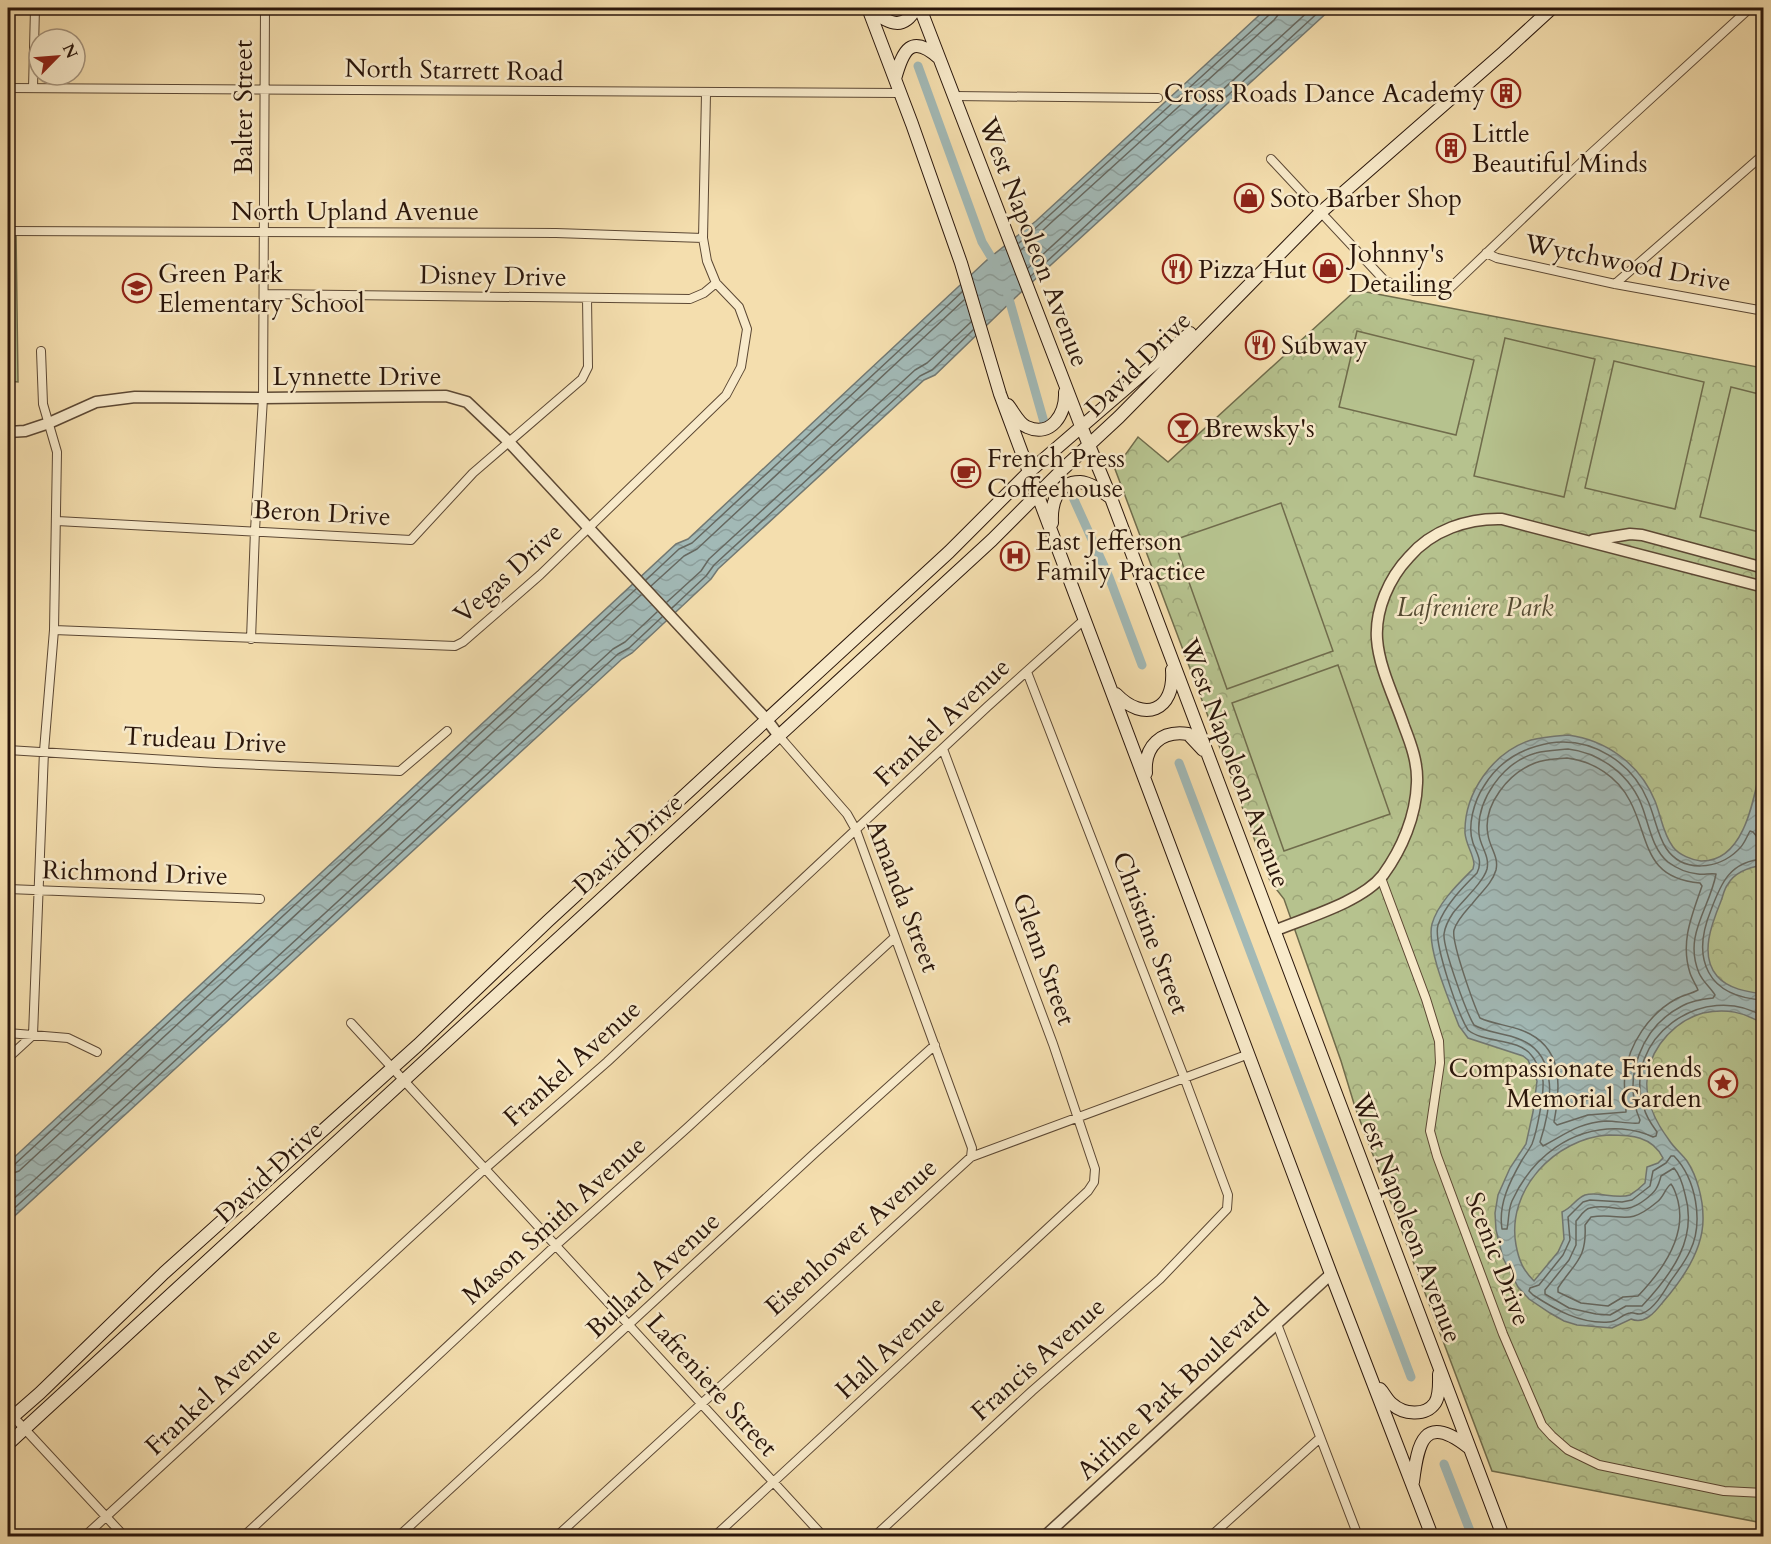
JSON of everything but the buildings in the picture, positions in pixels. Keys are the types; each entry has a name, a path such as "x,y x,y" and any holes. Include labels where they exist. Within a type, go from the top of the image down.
{"main road":[{"path":"868,8 887,22 896,24 903,22 918,8"},
{"path":"868,8 901,93 961,263 1000,394 1432,1536"},
{"name":"West Napoleon Avenue","path":"918,8 1111,498 1503,1536"},
{"name":"David Drive","path":"8,1444 992,540 1119,417 1320,213 1552,8"},
{"path":"895,79 904,54 911,47 916,45 928,48 940,59"},
{"name":"David Drive","path":"9,1416 40,1393 164,1273 392,1067 949,552 1029,472 1267,265"},
{"path":"1000,394 1024,426 1037,429 1047,428 1055,424 1063,414 1066,399 1065,385"},
{"path":"1052,532 1051,506 1057,494 1070,484 1081,482 1095,487 1111,498"},
{"path":"1111,688 1124,703 1133,708 1142,711 1154,708 1164,703 1170,694 1173,682 1171,660"},
{"path":"1147,783 1146,757 1152,745 1162,736 1188,734 1209,758"},
{"path":"576,895 589,909"},
{"path":"1372,1378 1392,1404 1405,1411 1417,1413 1427,1410 1435,1402 1439,1368"},
{"path":"1412,1486 1419,1444 1426,1435 1435,1432 1453,1435 1469,1447"}],"street":[{"path":"33,88 35,8"},
{"name":"Balter Street","path":"251,639 263,398 265,8"},
{"path":"1271,159 1385,281 1414,291 1440,291 1449,288 1586,158 1750,8"},
{"name":"North Starrett Road","path":"8,88 706,94 901,93"},
{"name":"Vegas Drive","path":"54,630 455,646 463,642 540,575 726,395 736,378 744,356 747,329 739,307 716,283 707,261 703,238 706,94"},
{"path":"954,96 1158,98"},
{"path":"1615,284 1764,154"},
{"name":"North Upland Avenue","path":"8,231 556,233 703,238"},
{"name":"Wytchwood Drive","path":"1486,253 1497,258 1615,284 1764,311"},
{"name":"Disney Drive","path":"264,294 690,298 704,293 716,283"},
{"name":"Beron Drive","path":"57,521 411,540 473,472 582,378 588,367 587,298"},
{"path":"8,1058 33,1035 44,751 54,630 57,452 43,404 41,351"},
{"name":"Lynnette Drive","path":"8,432 26,431 96,402 135,397 446,396 466,402 508,441 637,579"},
{"path":"1274,931 1347,903 1381,878 1402,844 1414,807 1417,783 1413,751 1380,658 1377,639 1378,621 1390,582 1400,567 1425,541 1466,522 1485,518 1502,519 1764,587"},
{"path":"1589,541 1630,534 1642,535 1764,568"},
{"name":"Amanda Street","path":"637,579 767,720 847,814 856,830 935,1045 972,1148 971,1156"},
{"name":"Frankel Avenue","path":"85,1536 485,1170 607,1062 1085,619"},
{"name":"Christine Street","path":"1027,672 1228,1195 1227,1210"},
{"name":"Trudeau Drive","path":"8,750 216,763 400,771 447,731"},
{"name":"Glenn Street","path":"943,749 1053,1044 1095,1169 1091,1186"},
{"name":"Scenic Drive","path":"1381,878 1426,999 1439,1041 1440,1062 1430,1131 1437,1156 1503,1334 1542,1425 1568,1450 1599,1465 1724,1491 1764,1493"},
{"name":"Richmond Drive","path":"8,889 260,899"},
{"name":"Mason Smith Avenue","path":"244,1536 555,1246 895,937"},
{"name":"Lafreniere Street","path":"351,1023 823,1536"},
{"path":"8,1033 68,1038 97,1052"},
{"name":"Bullard Avenue","path":"399,1536 935,1045"},
{"name":"Eisenhower Avenue","path":"557,1536 971,1156 1249,1054"},
{"name":"Hall Avenue","path":"714,1536 1091,1186"},
{"name":"Francis Avenue","path":"875,1536 1032,1391 1160,1278 1227,1210"},
{"name":"Airline Park Boulevard","path":"1045,1536 1331,1274"},
{"path":"1277,1324 1358,1536"},
{"path":"9,1416 24,1429 124,1536"},
{"path":"1211,1536 1320,1438"}],"green space":[{"path":"8,232 16,233 18,382 8,381"},
{"name":"Lafreniere Park","path":"1356,290 1763,368 1763,1523 1492,1471 1355,1107 1284,899 1270,881 1115,469 1138,437 1168,462"},
{"path":"1357,331 1474,360 1456,435 1339,407"},
{"path":"1505,338 1595,359 1564,497 1474,476"},
{"path":"1614,361 1704,382 1675,509 1585,488"},
{"path":"1731,387 1763,395 1763,533 1700,517"},
{"path":"1281,503 1333,651 1227,689 1174,540"},
{"path":"1338,665 1390,814 1284,851 1232,703"}],"water":[{"path":"1267,8 1332,8 1018,295 935,375 924,380 718,569 711,579 632,653 622,659 8,1222 8,1163 676,544 688,539 988,259 1036,221"},
{"path":"1568,735 1596,742 1631,765 1649,788 1673,847 1686,857 1701,861 1717,858 1729,850 1739,837 1752,804 1763,755 1763,804 1758,827 1763,837 1763,865 1739,873 1727,886 1714,919 1708,949 1712,968 1717,976 1738,989 1763,994 1763,1024 1734,1012 1703,1013 1684,1021 1674,1029 1660,1044 1653,1056 1647,1081 1650,1106 1661,1129 1687,1161 1694,1174 1702,1203 1702,1229 1691,1262 1657,1310 1645,1319 1631,1319 1612,1328 1577,1325 1550,1313 1529,1299 1518,1287 1503,1258 1496,1230 1495,1213 1498,1195 1510,1168 1526,1144 1537,1081 1528,1060 1523,1056 1468,1038 1459,1026 1440,975 1432,947 1431,934 1432,924 1439,909 1449,894 1473,869 1474,864 1465,833 1466,818 1475,789 1483,776 1493,764 1517,746 1535,739","holes":["1609,1135 1640,1138 1653,1145 1663,1158 1658,1163 1647,1167 1645,1183 1630,1195 1619,1197 1585,1195 1562,1212 1564,1239 1558,1252 1534,1281 1522,1265 1516,1245 1515,1225 1519,1205 1527,1187 1538,1170 1570,1146 1589,1138"]}],"waterway":[{"path":"918,66 982,242 996,265"},
{"path":"1007,292 1044,422"},
{"path":"1071,493 1109,577 1142,665"},
{"path":"1179,763 1411,1377"},
{"path":"1444,1464 1472,1536"}],"place":[{"name":"Cross Roads Dance Academy","path":"1506,93"},
{"name":"Little Beautiful Minds","path":"1451,148"},
{"name":"Soto Barber Shop","path":"1249,198"},
{"name":"Johnny's Detailing","path":"1328,268"},
{"name":"Pizza Hut","path":"1177,269"},
{"name":"Green Park Elementary School","path":"137,288"},
{"name":"Subway","path":"1260,345"},
{"name":"Brewsky's","path":"1183,428"},
{"name":"French Press Coffeehouse","path":"966,473"},
{"name":"East Jefferson Family Practice","path":"1015,556"},
{"name":"Compassionate Friends Memorial Garden","path":"1723,1083"}]}
